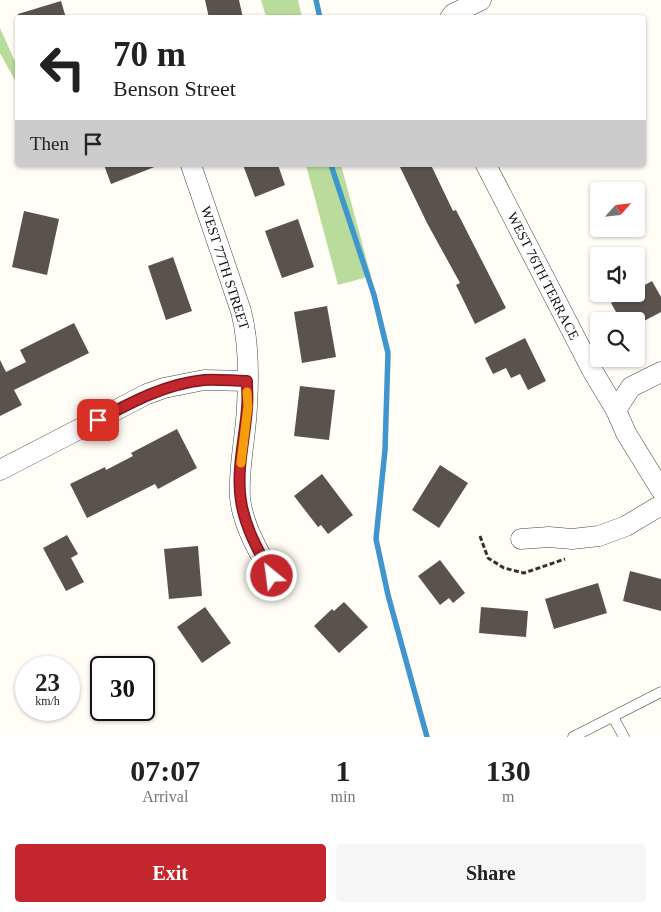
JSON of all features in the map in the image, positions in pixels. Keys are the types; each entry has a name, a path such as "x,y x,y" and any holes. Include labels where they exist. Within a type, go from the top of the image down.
{"street":[{"path":"452,15 481,0"},
{"name":"WEST 77TH STREET","path":"192,167 245,325 248,353 248,406 240,472 240,499 255,545 272,576"},
{"name":"WEST 76TH TERRACE","path":"487,167 592,370 616,410 626,433 661,490"},
{"path":"616,410 631,387 661,372"},
{"path":"0,470 147,394 164,388 204,380 247,381"},
{"path":"521,539 549,537 572,539 599,536 626,526 661,505"}],"lane":[{"path":"573,737 661,692"},
{"path":"613,717 624,737"}],"green space":[{"path":"261,0 298,0 302,15 265,15"},
{"path":"0,28 15,62 15,80 0,53"},
{"path":"307,167 342,167 371,276 338,285"}],"building":[{"path":"205,0 239,0 242,15 208,15"},
{"path":"61,1 65,15 18,15"},
{"path":"105,167 154,167 111,184"},
{"path":"244,167 279,167 285,185 255,197"},
{"path":"400,167 432,167 453,211 456,210 506,308 475,324 456,285 460,283 427,223"},
{"path":"24,211 59,219 47,275 12,267"},
{"path":"298,219 314,267 282,278 265,231"},
{"path":"173,257 192,311 166,320 148,266"},
{"path":"652,281 661,297 661,312 645,320 645,312 616,312 611,303 613,302 645,302 645,285"},
{"path":"327,306 336,357 302,363 294,312"},
{"path":"74,323 89,353 14,390 22,405 0,416 0,360 6,372 26,362 20,350"},
{"path":"525,338 546,381 528,390 520,374 511,378 506,368 493,374 485,358"},
{"path":"300,386 335,390 329,440 294,436"},
{"path":"177,429 197,468 158,489 155,484 87,518 70,484 105,467 106,470 133,456 131,453"},
{"path":"440,465 468,483 439,528 412,510"},
{"path":"322,474 353,515 328,534 321,525 318,527 294,496"},
{"path":"67,535 78,554 71,558 84,582 66,591 43,548"},
{"path":"198,546 202,596 169,599 164,549"},
{"path":"440,560 465,593 453,603 449,598 440,605 418,576"},
{"path":"630,571 661,579 661,611 623,601"},
{"path":"598,583 607,613 554,629 545,599"},
{"path":"344,602 368,627 339,653 314,626 332,609 334,611"},
{"path":"205,607 231,643 202,663 177,627"},
{"path":"481,607 528,611 526,637 479,633"}],"waterway":[{"path":"316,0 319,15"},
{"path":"332,167 374,295 388,353 385,450 376,539 388,595 427,737"}],"slow traffic":[{"path":"241,463 248,406 247,392"}],"route":[{"path":"98,420 147,394 164,388 204,380 247,381 248,406 240,472 240,499 255,545 272,576"}]}
